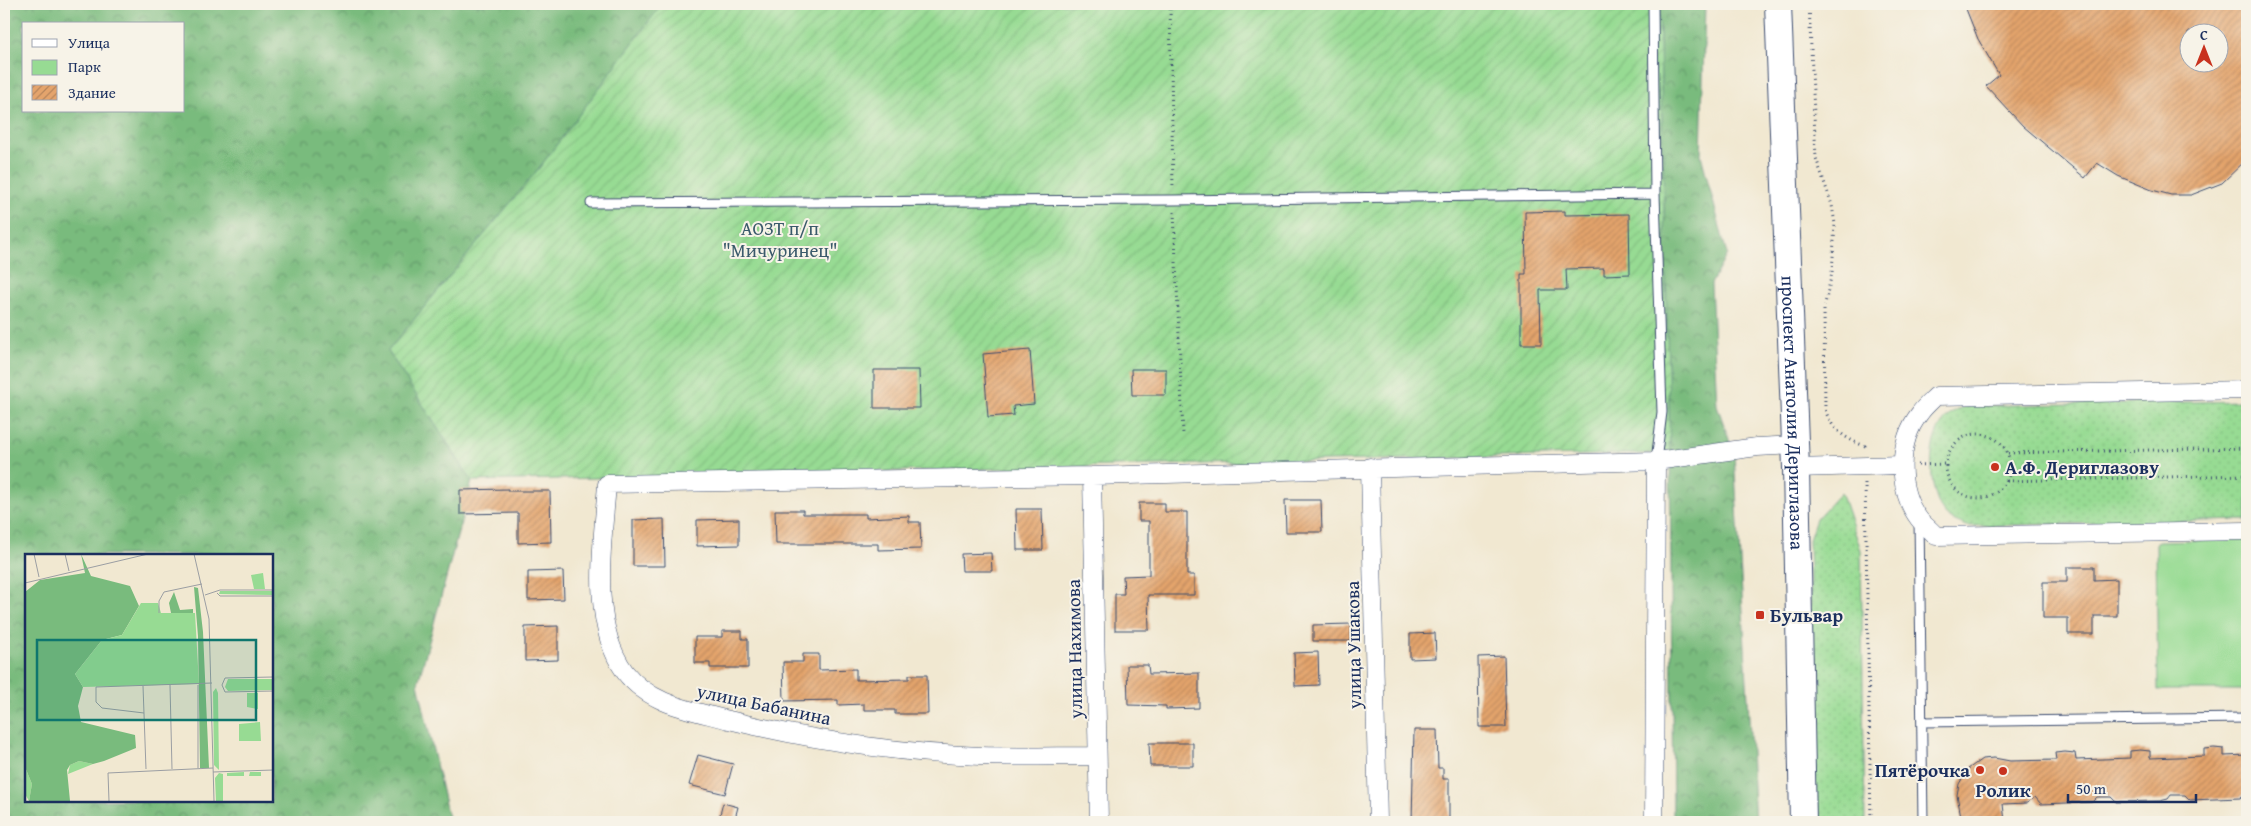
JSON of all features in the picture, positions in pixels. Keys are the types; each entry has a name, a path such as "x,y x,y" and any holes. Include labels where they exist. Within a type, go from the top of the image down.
{"main road":[{"name":"проспект Анатолия Дериглазова","path":"1778,4 1795,456 1803,822"}],"street":[{"path":"2247,390 1936,396 1920,412 1908,433 1902,465 1907,498 1919,519 1936,536 2247,531"},
{"path":"1092,476 1656,461 1757,447 1795,456 1865,466 1902,465"},
{"path":"1654,822 1656,461"},
{"name":"улица Ушакова","path":"1370,468 1378,822"},
{"name":"улица Бабанина","path":"1092,476 607,484 600,586 607,635 625,671 642,689 670,705 781,733 886,749 979,756 1097,756"},
{"name":"улица Нахимова","path":"1092,476 1099,822"}],"lane":[{"path":"1653,4 1655,194 1662,412 1656,461"},
{"path":"591,203 1174,200 1655,194"},
{"path":"1919,519 1923,822"},
{"path":"1922,722 2247,718"}],"path":[{"path":"1170,4 1174,200 1183,434"},
{"path":"1809,4 1816,158 1832,205 1835,224 1832,273 1824,308 1825,409 1829,422 1841,435 1865,446 1871,822"},
{"path":"1972,434 1986,434 1999,441 2008,453 2010,467 2006,481 1997,492 1983,498 1969,497 1956,490 1947,478 1945,464 1949,450 1959,439 1972,434"},
{"path":"2008,453 2247,448"},
{"path":"1902,465 1945,464"},
{"path":"2006,481 2247,475"}],"green space":[{"path":"4,4 662,4 540,167 388,351 472,481 418,683 449,822 4,822"},
{"name":"АОЗТ п/п \"Мичуринец\"","path":"662,4 1659,4 1670,453 472,481 388,351 540,167"},
{"path":"1659,4 1705,4 1701,155 1727,254 1711,284 1717,405 1734,454 1755,822 1673,822 1670,453"},
{"path":"2247,401 2247,520 1967,526 1946,515 1936,497 1931,460 1935,437 1941,424 1954,412 1965,406"},
{"path":"1841,492 1861,550 1865,822 1815,822 1809,540 1816,519"},
{"path":"2247,539 2247,690 2158,690 2156,544 2158,541"}],"building":[{"path":"1964,4 2247,4 2247,159 2222,183 2191,195 2171,195 2152,190 2118,176 2097,163 2085,178 2023,126 1986,86 1999,75 1978,39"},
{"path":"1565,211 1565,215 1629,214 1630,274 1604,275 1604,268 1566,269 1567,290 1540,290 1541,344 1521,344 1521,274 1526,274 1525,212"},
{"path":"1030,350 1034,404 1013,406 1014,415 988,417 983,354"},
{"path":"1131,369 1166,369 1166,395 1132,395"},
{"path":"874,370 919,370 920,408 874,408"},
{"path":"508,489 508,491 550,491 551,542 518,543 518,513 460,514 460,490"},
{"path":"1285,500 1321,500 1322,532 1286,532"},
{"path":"1139,503 1165,503 1165,512 1187,512 1187,575 1194,575 1194,595 1148,595 1149,630 1115,630 1115,594 1124,594 1123,576 1149,575 1149,521 1139,521"},
{"path":"1016,509 1042,509 1043,550 1017,550"},
{"path":"775,510 803,510 803,514 866,514 866,518 909,516 909,522 920,522 921,549 878,550 878,544 776,544"},
{"path":"664,519 665,566 633,566 633,520"},
{"path":"739,519 739,545 697,546 697,520"},
{"path":"991,553 992,571 962,571 961,554"},
{"path":"2067,567 2094,567 2094,580 2117,579 2117,616 2094,616 2094,634 2068,634 2068,618 2043,618 2043,582 2067,582"},
{"path":"563,571 564,599 528,600 528,572"},
{"path":"1351,624 1351,641 1313,641 1313,625"},
{"path":"558,626 558,660 525,661 525,627"},
{"path":"722,631 742,631 742,639 748,639 748,668 710,668 710,663 695,663 695,637 722,637"},
{"path":"1435,633 1436,658 1410,659 1410,634"},
{"path":"1318,652 1319,685 1295,686 1294,653"},
{"path":"803,654 819,654 819,670 856,669 856,680 909,679 909,675 927,675 928,714 895,714 895,710 864,710 864,704 838,705 838,700 784,701 783,662 803,662"},
{"path":"1504,656 1506,727 1479,727 1478,657"},
{"path":"1127,665 1148,665 1149,674 1199,673 1199,708 1166,709 1166,706 1128,705"},
{"path":"1414,730 1437,730 1438,768 1443,768 1443,779 1449,779 1449,822 1412,822"},
{"path":"1149,743 1193,743 1193,766 1150,766"},
{"path":"2204,749 2224,749 2224,756 2247,755 2247,792 2240,798 2190,800 2185,795 2171,795 2168,799 2160,801 2116,802 2111,797 2097,797 2092,802 2041,804 2035,797 2027,803 2003,804 2005,822 1962,822 1957,795 1959,784 1968,769 1982,759 1994,758 2010,761 2056,760 2055,753 2065,752 2075,753 2076,760 2130,758 2130,751 2140,750 2150,751 2150,758 2204,756"},
{"path":"698,755 733,764 725,794 689,785"},
{"path":"723,803 738,807 734,822 718,822"}],"place":[{"name":"А.Ф. Дериглазову","path":"1995,467"},
{"name":"Бульвар","path":"1760,615"},
{"name":"Пятёрочка","path":"1980,770"},
{"name":"Ролик","path":"2003,771"}]}
